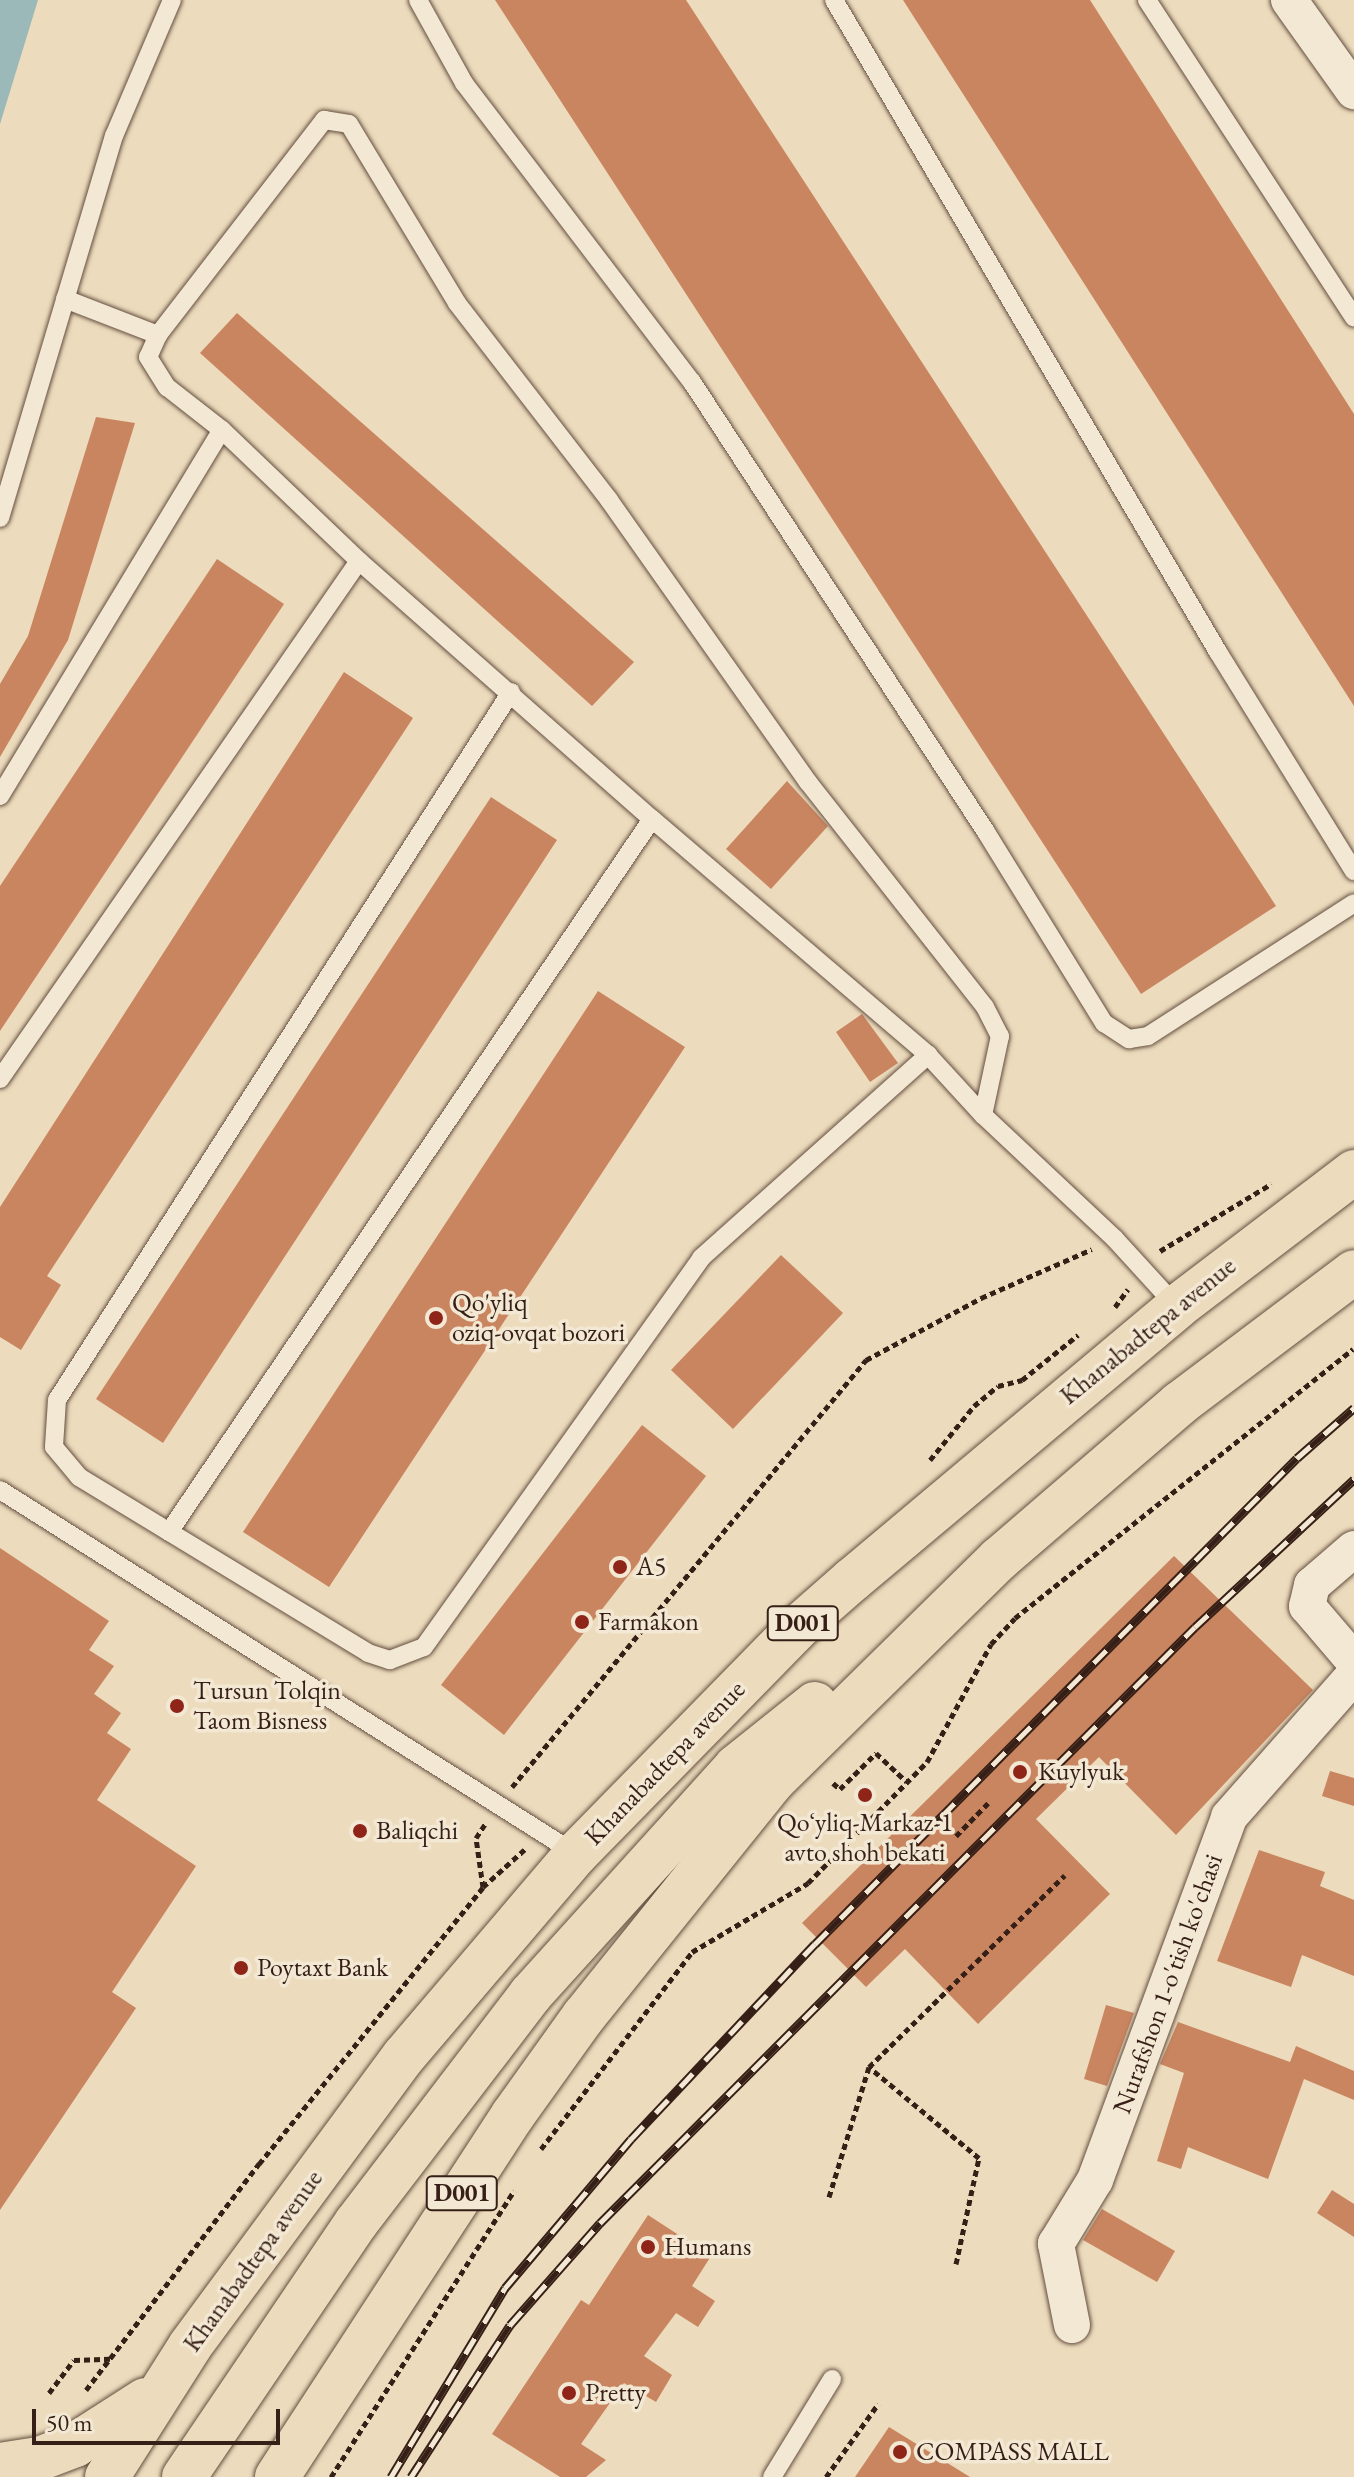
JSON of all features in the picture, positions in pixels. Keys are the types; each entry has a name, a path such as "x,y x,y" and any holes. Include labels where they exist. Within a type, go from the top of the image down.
{"highway":[{"name":"Khanabadtepa avenue","path":"107,2477 190,2346 404,2056 576,1854 795,1630 1177,1307 1354,1172"},
{"name":"D001","path":"277,2477 513,2115 650,1931 773,1781 999,1559 1179,1404 1354,1272"},
{"path":"184,2477 301,2300 413,2145 594,1923 736,1767 999,1559"},
{"path":"0,2465 39,2459 111,2427 143,2403 190,2346"}],"street":[{"path":"1289,0 1354,91"},
{"path":"1354,1549 1312,1585 1307,1606 1354,1661"},
{"name":"Nurafshon 1-o'tish ko'chasi","path":"1072,2325 1056,2244 1095,2180 1229,1817 1354,1675"}],"lane":[{"path":"0,518 114,136 172,0"},
{"path":"418,0 464,83 692,382 969,805 1104,1023 1129,1039 1148,1036 1354,903"},
{"path":"834,0 1218,652 1354,871"},
{"path":"1147,0 1354,318"},
{"path":"983,1115 1000,1036 985,1007 808,782 609,500 457,303 349,124 324,120 158,335 148,357 167,387 222,430 359,561 652,819 928,1055 983,1115 1115,1239 1177,1307"},
{"path":"65,299 158,335"},
{"path":"0,796 222,430"},
{"path":"0,1079 359,561"},
{"path":"511,692 57,1400 54,1447 79,1477 368,1653 390,1660 424,1647 701,1258 928,1055"},
{"path":"169,1532 652,819"},
{"path":"0,1490 576,1854"},
{"path":"772,2477 832,2379"}],"path":[{"path":"531,2163 692,1952 808,1883 935,1751 974,1672 1015,1618 1353,1349"},
{"path":"833,1783 840,1789 876,1753 907,1782"},
{"path":"956,1836 991,1800"},
{"path":"829,2197 869,2067 1065,1875"},
{"path":"869,2067 979,2158 956,2264"},
{"path":"331,2477 523,2177"},
{"path":"49,2393 74,2360 110,2359"},
{"path":"826,2477 878,2404"}],"water":[{"path":"0,0 38,0 0,124"}],"building":[{"path":"495,0 686,0 1276,906 1141,994"},
{"path":"903,0 1090,0 1354,414 1354,706"},
{"path":"237,313 634,662 592,706 200,353"},
{"path":"96,417 135,423 68,640 0,757 0,684 28,636"},
{"path":"217,559 284,604 0,1031 0,886"},
{"path":"344,672 413,718 47,1276 61,1285 21,1350 0,1337 0,1207"},
{"path":"787,781 828,826 771,889 726,849"},
{"path":"491,797 557,840 163,1443 96,1399"},
{"path":"598,991 685,1047 329,1587 243,1532"},
{"path":"862,1014 898,1063 870,1082 836,1032"},
{"path":"781,1255 843,1313 733,1429 671,1370"},
{"path":"642,1425 706,1476 504,1735 441,1685"},
{"path":"0,1548 109,1621 89,1650 114,1666 94,1694 121,1713 107,1733 131,1749 97,1800 196,1866 112,1992 136,2008 0,2210"},
{"path":"1174,1556 1313,1690 1176,1835 1099,1757 1036,1819 1110,1894 978,2024 905,1949 866,1987 802,1923"},
{"path":"1330,1771 1354,1778 1354,1806 1322,1796"},
{"path":"1259,1850 1325,1872 1320,1886 1354,1900 1354,1976 1302,1955 1291,1987 1217,1961"},
{"path":"1106,2005 1134,2013 1107,2086 1084,2079"},
{"path":"1178,2022 1290,2062 1296,2046 1354,2071 1354,2100 1304,2079 1268,2179 1188,2147 1181,2169 1157,2161 1184,2073 1160,2064"},
{"path":"1332,2190 1354,2204 1354,2237 1317,2213"},
{"path":"1102,2209 1175,2251 1157,2282 1083,2240"},
{"name":"Pretty","path":"648,2215 711,2256 692,2286 715,2301 698,2327 676,2313 644,2356 672,2375 656,2402 624,2383 581,2444 606,2460 586,2477 560,2477 492,2434 581,2300 589,2305"},
{"name":"COMPASS MALL","path":"889,2427 970,2477 855,2477"}],"railway":[{"path":"391,2477 505,2288 631,2139 815,1944 1297,1458 1354,1408"},
{"path":"411,2477 510,2325 600,2223 1195,1627 1354,1479"}],"place":[{"name":"Qo'yliq oziq-ovqat bozori","path":"436,1318"},
{"name":"A5","path":"620,1567"},
{"name":"Farmakon","path":"582,1622"},
{"name":"Tursun Tolqin Taom Bisness","path":"177,1706"},
{"name":"Kuylyuk","path":"1020,1772"},
{"name":"Qoʻyliq-Markaz-1 avto shoh bekati","path":"865,1795"},
{"name":"Baliqchi","path":"360,1831"},
{"name":"Poytaxt Bank","path":"241,1968"},
{"name":"Humans","path":"648,2247"},
{"name":"Pretty","path":"569,2393"},
{"name":"COMPASS MALL","path":"900,2452"}]}
